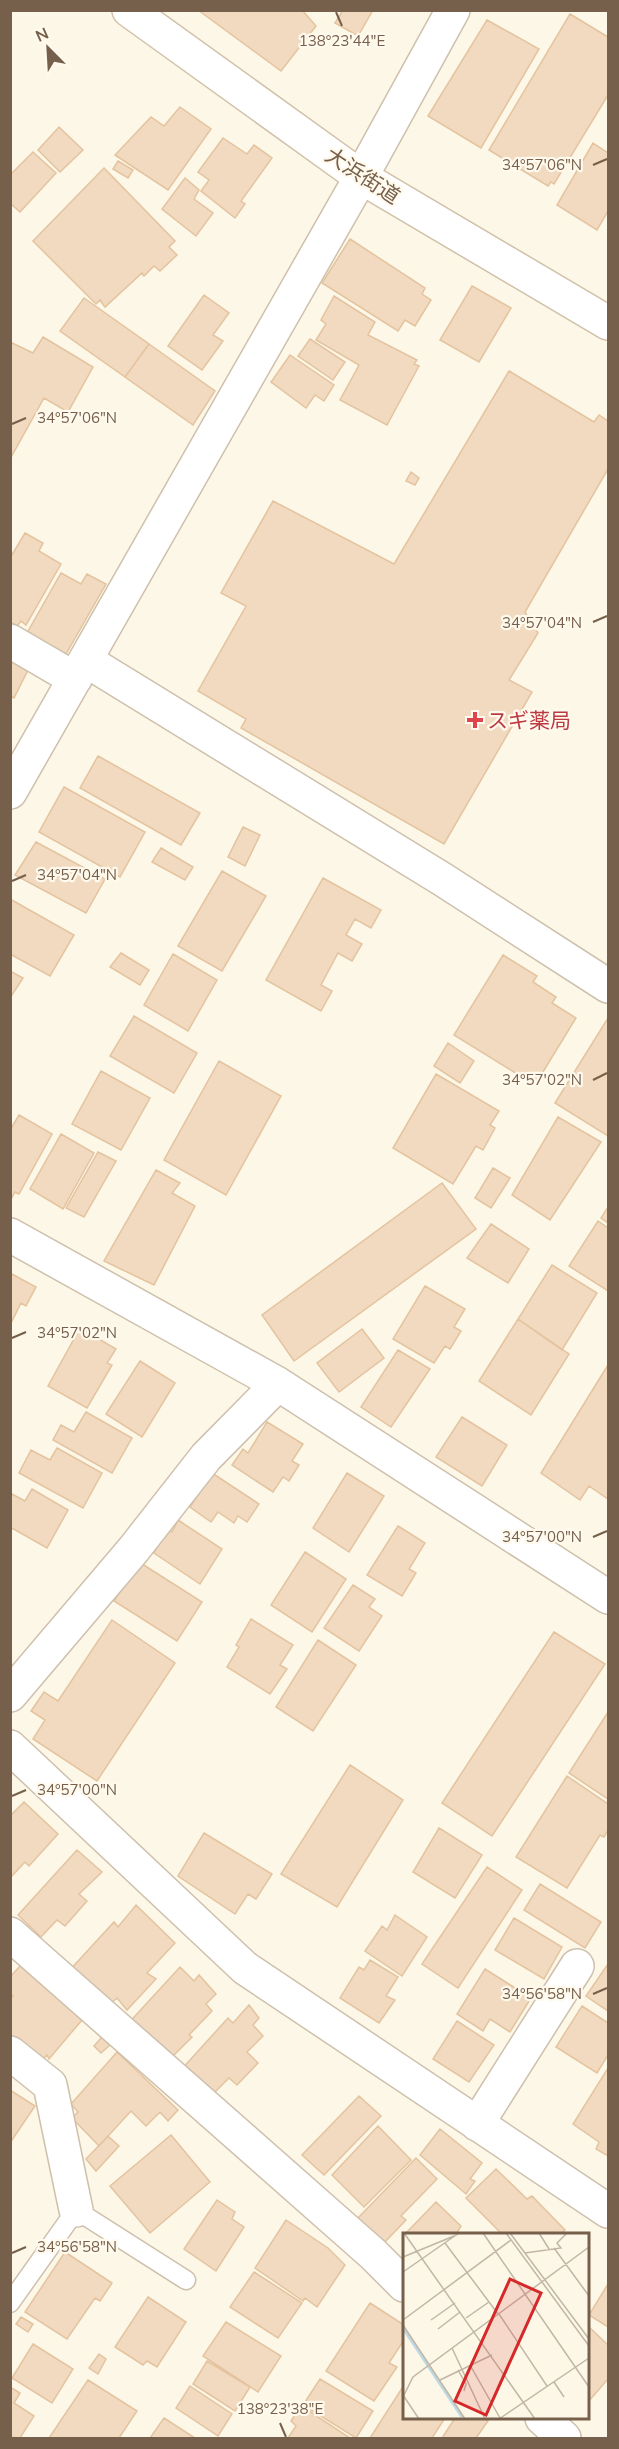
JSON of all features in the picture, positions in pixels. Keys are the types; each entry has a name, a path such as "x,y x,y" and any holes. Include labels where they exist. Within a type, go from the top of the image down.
{"street":[{"name":"大浜街道","path":"129,10 361,177 609,323"},
{"path":"10,792 361,177 453,10"},
{"path":"10,641 81,670 442,879 609,986"},
{"path":"10,1234 278,1384 609,1597"},
{"path":"10,1695 134,1548 206,1456 278,1384"},
{"path":"10,1747 245,1968 609,2211"},
{"path":"10,1934 373,2254 403,2283"},
{"path":"477,2124 577,1966"},
{"path":"10,2053 50,2085 76,2210"},
{"path":"543,2419 564,2439"}],"lane":[{"path":"10,2303 76,2210 186,2280"}],"building":[{"path":"198,10 302,10 316,26 281,71"},
{"path":"343,10 373,10 358,36 335,23"},
{"path":"570,14 608,37 608,95 554,184 551,182 548,186 489,150"},
{"path":"487,20 539,49 481,148 428,116"},
{"path":"180,107 211,129 168,190 115,155 151,117 164,126"},
{"path":"59,127 83,150 60,172 38,150"},
{"path":"223,138 247,154 254,145 272,158 241,201 245,204 235,218 201,191 209,180 198,172"},
{"path":"593,143 608,153 608,211 597,230 557,205"},
{"path":"33,152 56,173 20,212 10,203 10,175"},
{"path":"118,161 133,170 128,178 113,169"},
{"path":"104,168 175,241 169,247 177,255 160,271 154,266 144,276 142,273 105,307 100,300 96,304 33,241"},
{"path":"185,178 199,190 194,199 213,213 196,236 162,209"},
{"path":"350,239 425,288 422,294 431,300 415,326 405,320 398,331 322,283"},
{"path":"472,286 511,308 479,362 440,340"},
{"path":"204,295 229,313 213,335 223,341 202,370 168,346"},
{"path":"334,296 375,322 368,335 417,360 414,364 419,366 387,425 340,400 359,365 316,340 326,324 321,320"},
{"path":"84,298 149,344 125,377 60,331"},
{"path":"43,337 93,367 68,412 44,398 10,459 10,342 33,353"},
{"path":"310,339 345,362 333,380 298,356"},
{"path":"149,344 215,391 193,425 125,377"},
{"path":"290,355 334,385 324,401 315,395 306,408 271,382"},
{"path":"509,371 594,422 599,415 608,421 608,469 525,612 538,633 509,680 532,692 444,844 241,728 246,719 198,691 246,606 221,593 273,501 394,564"},
{"path":"411,472 419,478 415,485 406,481"},
{"path":"25,533 43,543 39,551 61,564 26,625 21,621 17,626 10,622 10,558"},
{"path":"61,573 81,584 87,574 106,584 66,654 27,633"},
{"path":"10,656 29,668 14,698 10,696"},
{"path":"98,756 200,813 181,845 80,788"},
{"path":"64,787 145,832 120,877 39,832"},
{"path":"243,827 260,835 245,866 228,857"},
{"path":"36,842 105,879 86,913 15,875"},
{"path":"161,848 193,867 185,880 152,862"},
{"path":"222,871 266,896 222,971 178,946"},
{"path":"323,878 381,910 371,928 355,919 346,935 362,944 352,961 338,953 321,985 332,991 321,1011 266,980"},
{"path":"10,899 74,935 50,976 10,954"},
{"path":"121,953 149,970 140,985 110,967"},
{"path":"173,954 217,980 188,1031 144,1005"},
{"path":"503,955 537,976 533,982 556,997 552,1003 576,1018 535,1085 454,1035"},
{"path":"10,971 23,978 10,998"},
{"path":"134,1016 197,1053 174,1093 110,1056"},
{"path":"608,1018 608,1136 555,1103"},
{"path":"448,1043 474,1061 460,1083 434,1066"},
{"path":"219,1061 281,1096 226,1195 164,1160"},
{"path":"101,1071 150,1098 121,1150 72,1124"},
{"path":"436,1074 499,1111 490,1125 495,1128 483,1150 476,1146 453,1184 393,1148"},
{"path":"19,1115 52,1134 19,1194 15,1192 10,1201 10,1130"},
{"path":"558,1117 601,1142 550,1220 512,1195"},
{"path":"61,1134 94,1153 63,1209 30,1189"},
{"path":"98,1152 116,1161 84,1217 66,1208"},
{"path":"493,1168 510,1178 491,1208 475,1198"},
{"path":"156,1170 180,1183 172,1193 195,1206 154,1285 104,1261"},
{"path":"442,1183 476,1229 294,1361 262,1315"},
{"path":"608,1207 608,1223 601,1218"},
{"path":"598,1221 608,1228 608,1291 569,1266"},
{"path":"491,1224 529,1249 508,1283 467,1258"},
{"path":"552,1265 597,1293 562,1350 518,1319"},
{"path":"10,1273 36,1287 26,1306 21,1303 11,1323"},
{"path":"425,1286 465,1309 454,1327 461,1331 450,1349 445,1346 434,1363 393,1339"},
{"path":"518,1319 569,1354 531,1415 479,1381"},
{"path":"80,1328 116,1349 107,1363 112,1365 87,1408 48,1386"},
{"path":"362,1329 384,1358 339,1392 317,1363"},
{"path":"398,1350 430,1369 391,1427 361,1407"},
{"path":"140,1361 175,1383 142,1437 106,1414"},
{"path":"608,1365 608,1499 589,1486 580,1500 541,1473"},
{"path":"86,1412 132,1438 112,1473 53,1440 61,1425 74,1432"},
{"path":"462,1417 507,1445 482,1486 436,1457"},
{"path":"267,1422 303,1444 292,1461 299,1465 289,1481 283,1477 273,1492 232,1465 243,1449 248,1453"},
{"path":"57,1448 102,1473 83,1508 19,1473 31,1450 50,1460"},
{"path":"212,1473 259,1504 247,1522 238,1516 234,1523 218,1512 211,1522 190,1507"},
{"path":"347,1473 384,1496 349,1552 313,1528"},
{"path":"32,1489 68,1510 47,1548 10,1527 10,1493 25,1501"},
{"path":"178,1520 222,1549 200,1584 154,1553 167,1529 172,1532"},
{"path":"398,1526 425,1543 409,1569 416,1573 402,1596 367,1575"},
{"path":"305,1552 346,1579 312,1632 271,1605"},
{"path":"139,1562 202,1602 177,1641 114,1601"},
{"path":"353,1585 375,1599 369,1607 382,1616 359,1651 324,1628"},
{"path":"251,1619 293,1645 280,1665 287,1669 270,1694 227,1667"},
{"path":"112,1620 175,1663 97,1781 33,1739 45,1720 31,1711 44,1692 58,1701"},
{"path":"554,1632 605,1664 492,1836 442,1803"},
{"path":"318,1640 356,1665 313,1731 276,1707"},
{"path":"608,1712 608,1799 569,1773"},
{"path":"350,1765 403,1800 337,1907 281,1874"},
{"path":"567,1776 608,1804 608,1830 604,1837 600,1835 567,1888 516,1857"},
{"path":"24,1802 58,1834 29,1866 25,1862 10,1878 10,1816"},
{"path":"439,1828 482,1855 455,1898 413,1872"},
{"path":"204,1833 272,1874 256,1899 248,1894 235,1914 178,1876"},
{"path":"77,1850 102,1872 79,1894 87,1901 65,1926 57,1920 41,1937 18,1915"},
{"path":"487,1867 522,1890 458,1988 422,1964"},
{"path":"540,1884 601,1922 585,1948 524,1910"},
{"path":"136,1905 175,1943 147,1973 156,1979 127,2010 117,1998 110,2004 69,1971 114,1922 118,1927"},
{"path":"395,1915 427,1937 402,1976 365,1951 382,1926 387,1930"},
{"path":"514,1918 562,1947 544,1979 495,1950"},
{"path":"370,1960 398,1977 386,1996 395,2000 379,2023 340,1998 359,1967 364,1970"},
{"path":"608,1964 608,2011 586,1996"},
{"path":"21,1965 82,2020 49,2059 47,2055 41,2061 35,2059 10,2037 10,1999 13,1996 10,1994 10,1977"},
{"path":"180,1967 194,1981 199,1975 216,1994 206,2004 212,2011 189,2035 192,2037 171,2058 126,2026"},
{"path":"485,1969 531,1998 510,2032 490,2019 483,2031 457,2014"},
{"path":"249,2005 259,2018 253,2025 263,2036 247,2052 258,2063 237,2085 229,2078 211,2096 181,2070 228,2018 233,2023"},
{"path":"582,2006 608,2023 608,2055 597,2073 556,2047"},
{"path":"457,2021 494,2045 469,2082 433,2059"},
{"path":"102,2037 110,2045 101,2053 94,2046"},
{"path":"117,2052 178,2110 168,2121 160,2112 146,2126 131,2111 99,2146 72,2118 78,2112 71,2104"},
{"path":"608,2068 608,2156 596,2149 599,2142 573,2124"},
{"path":"10,2090 35,2106 10,2143"},
{"path":"359,2096 381,2116 324,2175 302,2155"},
{"path":"378,2126 411,2160 364,2207 332,2175"},
{"path":"440,2129 482,2163 470,2179 475,2181 466,2194 420,2155"},
{"path":"171,2135 210,2182 150,2233 110,2186"},
{"path":"108,2136 119,2146 96,2171 86,2159"},
{"path":"416,2158 437,2179 401,2216 406,2220 384,2243 358,2218"},
{"path":"496,2169 527,2199 532,2196 565,2230 562,2233 501,2233 466,2198"},
{"path":"217,2200 235,2212 232,2219 244,2227 216,2271 184,2249"},
{"path":"436,2202 461,2226 457,2233 406,2233"},
{"path":"286,2220 328,2248 345,2265 317,2307 305,2298 303,2301 255,2268"},
{"path":"65,2252 112,2283 100,2301 95,2298 67,2339 25,2312"},
{"path":"254,2272 302,2303 278,2338 230,2307"},
{"path":"608,2284 608,2327 589,2315"},
{"path":"148,2297 186,2322 157,2367 147,2361 143,2365 115,2347"},
{"path":"370,2303 403,2324 403,2342 389,2363 397,2367 374,2401 326,2371"},
{"path":"21,2317 33,2324 28,2332 16,2324"},
{"path":"226,2322 281,2356 258,2392 203,2356"},
{"path":"589,2327 608,2345 608,2379 589,2401"},
{"path":"33,2344 73,2369 52,2403 12,2378"},
{"path":"99,2354 106,2359 98,2374 89,2368"},
{"path":"207,2361 250,2387 235,2411 193,2384"},
{"path":"320,2379 373,2411 356,2438 303,2405"},
{"path":"88,2380 137,2411 119,2438 49,2438"},
{"path":"190,2386 232,2414 218,2436 176,2408"},
{"path":"10,2387 20,2393 14,2403 34,2416 20,2438 10,2437"},
{"path":"403,2387 403,2419 444,2419 432,2438 370,2438"},
{"path":"299,2409 307,2413 309,2411 350,2438 288,2438 296,2426 291,2421"},
{"path":"164,2418 195,2438 150,2438"},
{"path":"454,2419 488,2421 476,2438 442,2438"}],"place":[{"name":"スギ薬局","path":"475,720"}]}
